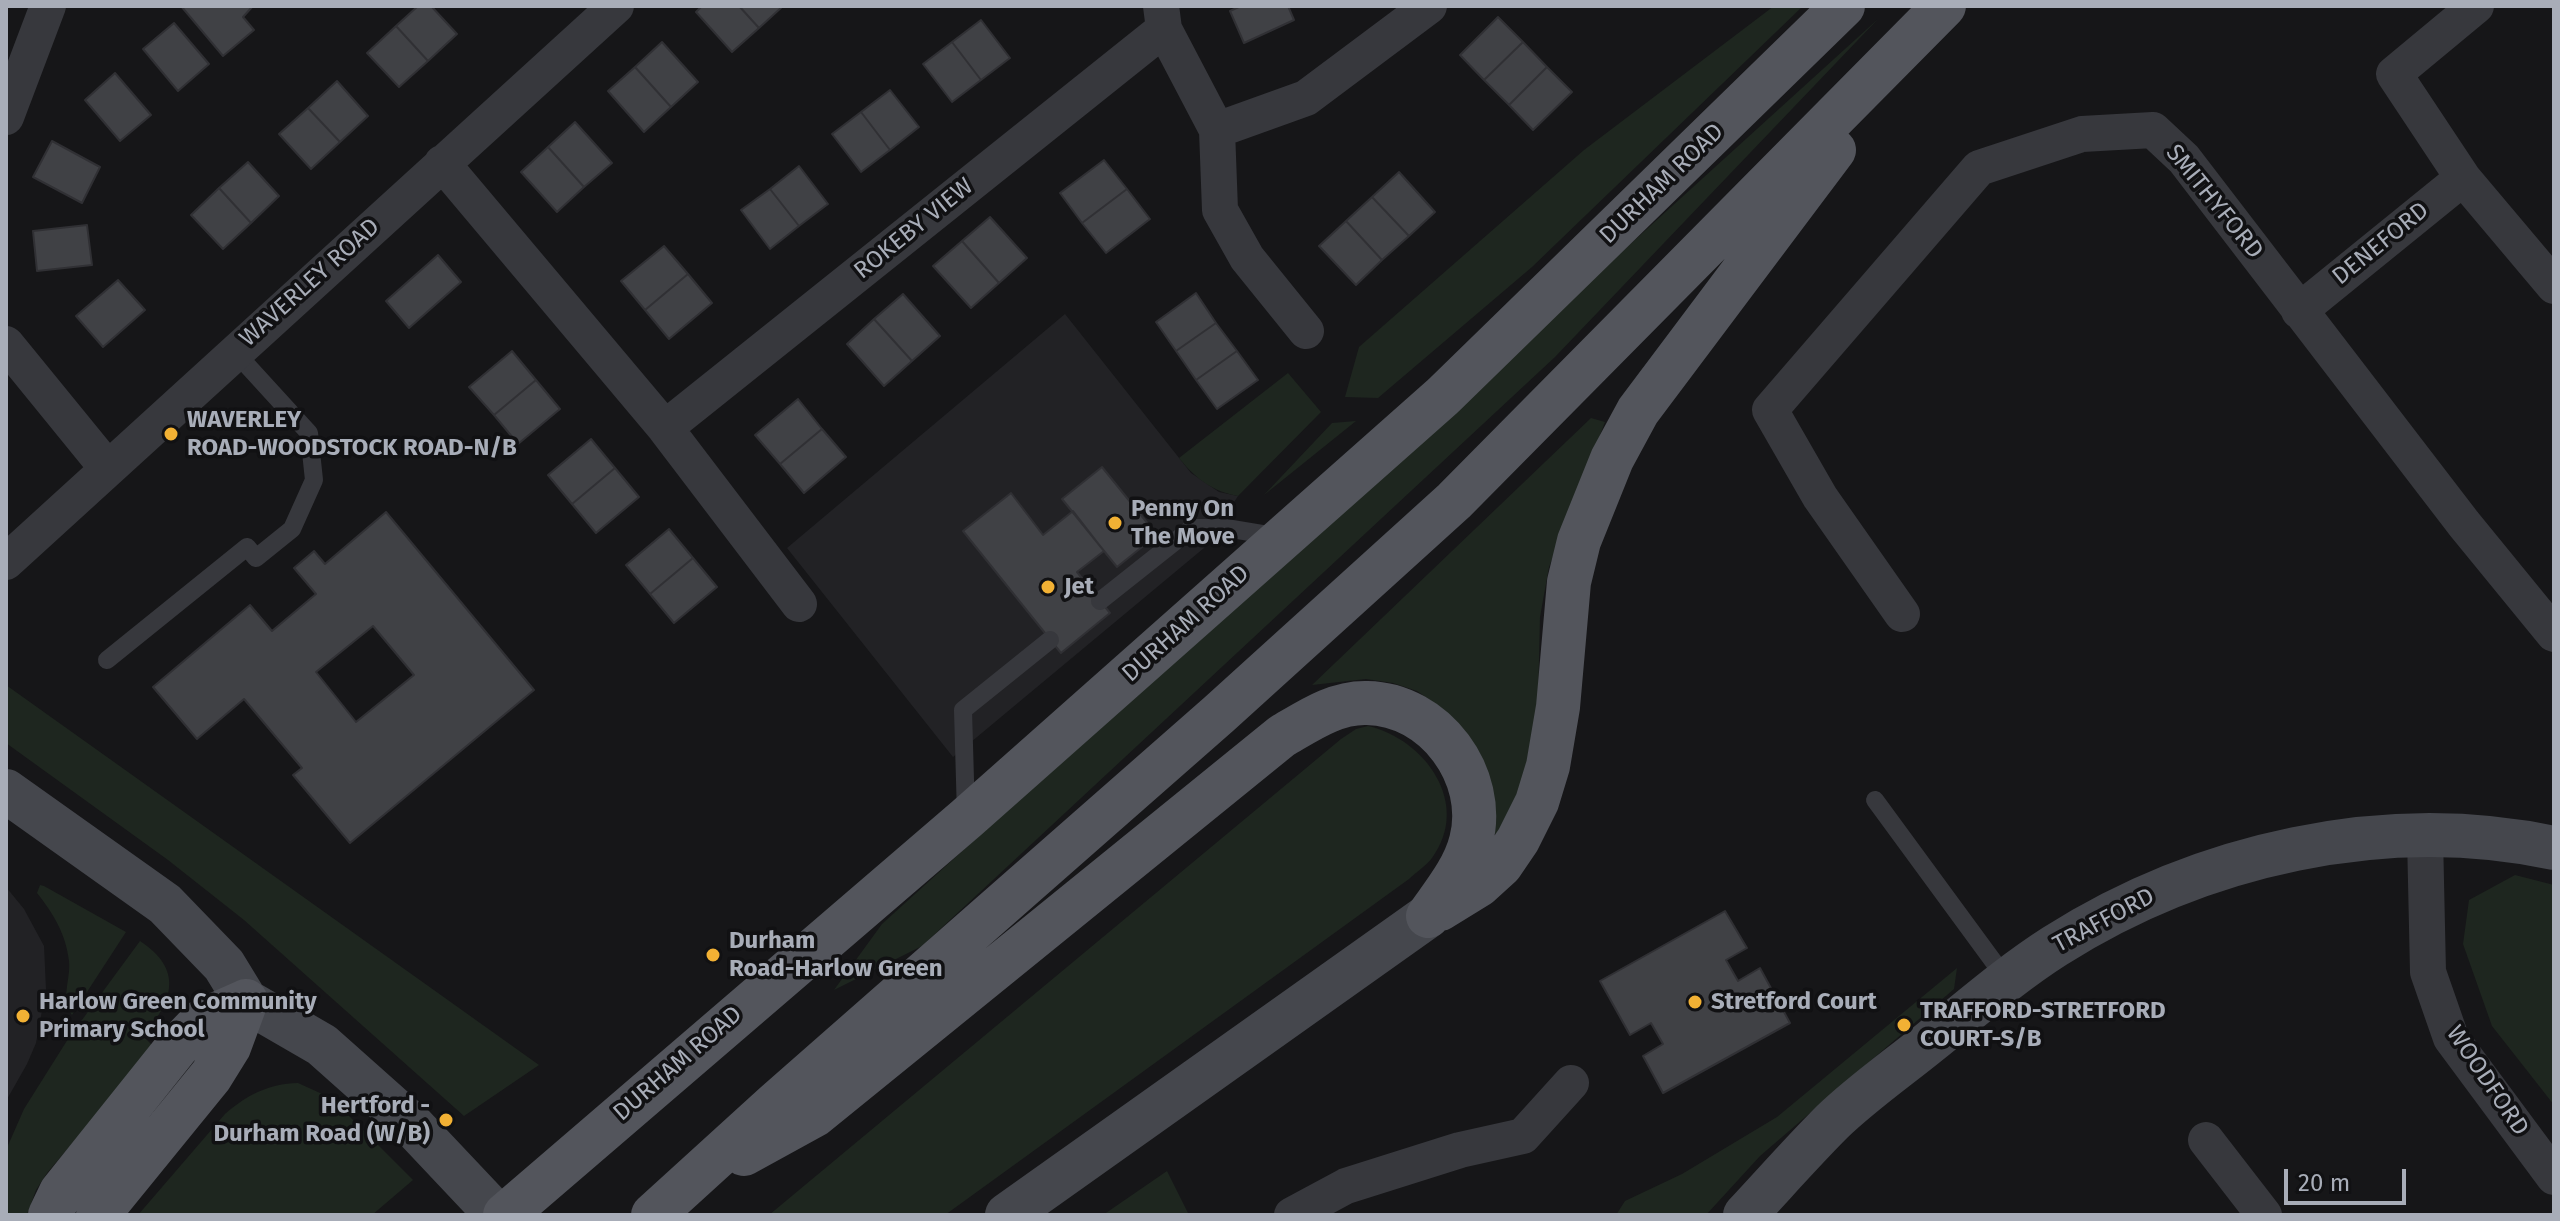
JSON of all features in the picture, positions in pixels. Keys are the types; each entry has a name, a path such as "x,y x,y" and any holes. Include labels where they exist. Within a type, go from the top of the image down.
{"main road":[{"name":"DURHAM ROAD","path":"505,1215 967,818 1443,396 1843,6"},
{"path":"1428,916 1479,885 1501,865 1537,802 1548,766 1558,707 1569,582 1579,541 1612,459 1638,411 1939,11"},
{"path":"653,1215 1219,714 1454,501 1939,11"},
{"path":"686,1186 815,1115 1282,736 1332,709 1366,703 1393,707 1422,719 1442,736 1457,756 1470,785 1474,812 1471,842 1456,874 1428,916"},
{"path":"50,1215 61,1192 177,1047 203,1020 246,1001"},
{"path":"98,1215 211,1076 229,1047 246,1001"}],"street":[{"path":"6,117 48,6"},
{"name":"WAVERLEY ROAD","path":"6,562 616,6"},
{"path":"1217,130 1306,98 1429,6"},
{"path":"2476,6 2394,74 2463,178 2554,286"},
{"name":"ROKEBY VIEW","path":"665,428 1163,18 1217,130 1220,210 1247,258 1306,331"},
{"name":"SMITHYFORD","path":"1902,614 1820,497 1770,410 1979,168 2082,134 2153,130 2184,159 2464,524 2554,634"},
{"path":"442,163 665,428 799,604"},
{"name":"DENEFORD","path":"2299,311 2463,178"},
{"path":"6,344 108,469"},
{"path":"6,791 165,904 224,965 246,1001 322,1045 413,1126 497,1215"},
{"name":"WOODFORD","path":"2425,836 2428,972 2451,1038 2554,1177"},
{"name":"TRAFFORD","path":"1745,1215 1834,1120 2007,980 2104,917 2156,892 2265,856 2373,838 2484,838 2554,848"},
{"path":"1007,1215 1428,916"},
{"path":"1292,1215 1346,1186 1460,1150 1523,1136 1571,1083"},
{"path":"2206,1140 2264,1215"}],"lane":[{"path":"107,660 247,547 256,558 292,529 314,480 309,433 235,352"},
{"path":"1100,601 1192,528 1226,528 1283,537"},
{"path":"967,818 963,710 1050,640"},
{"path":"1875,800 2007,980"}],"shaded area":[{"path":"1774,6 1803,6 1532,267 1378,398 1345,397 1359,347 1584,150"},
{"path":"1878,19 1555,357 922,946 834,990 882,924"},
{"path":"1065,314 1191,473 1219,492 1238,496 1204,548 953,757 787,548"},
{"path":"1288,373 1321,412 1238,496 1205,483 1179,458"},
{"path":"1591,418 1605,422 1549,567 1540,617 1538,702 1523,782 1499,833 1489,836 1458,724 1440,707 1417,691 1393,683 1366,679 1312,685"},
{"path":"1356,421 1264,495 1332,423"},
{"path":"6,685 539,1065 464,1116 244,920 168,860 6,743"},
{"path":"1368,726 1389,733 1424,759 1444,796 1447,816 1443,837 1432,858 1409,879 945,1215 769,1215 1341,739 1356,729"},
{"path":"2515,875 2554,885 2554,1105 2492,1026 2463,944 2469,900"},
{"path":"40,885 126,932 72,1015 67,1003 69,968 65,942 58,924 37,893"},
{"name":"Harlow Green Community Primary School","path":"6,887 24,909 44,946 46,989 36,1043 6,1101"},
{"path":"140,941 154,952 168,975 167,998 143,1036 154,1047 47,1173 36,1190 27,1215 6,1215 6,1150 24,1109 68,1039"},
{"path":"1957,968 1954,989 1760,1156 1706,1215 1616,1215 1625,1201 1682,1174 1777,1117"},
{"path":"298,1083 331,1098 413,1180 372,1215 138,1215 225,1114 258,1092"},
{"path":"1167,1171 1189,1215 1103,1215"}],"building":[{"path":"181,6 253,6 243,17 254,30 223,56"},
{"path":"418,6 431,6 457,34 428,61 396,26"},
{"path":"702,6 739,6 759,28 732,52 696,12"},
{"path":"739,6 783,6 759,28"},
{"path":"1241,6 1288,6 1294,20 1244,43 1230,11"},
{"path":"1498,17 1523,42 1484,80 1460,55"},
{"path":"981,20 1010,58 981,80 952,42"},
{"path":"174,23 209,64 178,91 143,49"},
{"path":"396,26 428,61 399,87 367,53"},
{"path":"662,42 698,82 671,107 635,67"},
{"path":"952,42 981,80 952,102 923,64"},
{"path":"1523,42 1547,67 1509,105 1484,80"},
{"path":"635,67 671,107 644,132 608,91"},
{"path":"1547,67 1572,92 1533,130 1509,105"},
{"path":"115,73 151,115 120,141 85,100"},
{"path":"337,81 368,116 340,142 308,108"},
{"path":"890,90 919,127 890,150 861,112"},
{"path":"308,108 340,142 311,169 279,134"},
{"path":"861,112 890,150 861,172 832,134"},
{"path":"575,122 612,163 584,187 548,147"},
{"path":"52,141 100,167 82,203 33,177"},
{"path":"548,147 584,187 557,212 521,172"},
{"path":"1104,160 1127,189 1082,223 1060,193"},
{"path":"248,162 279,196 251,223 219,188"},
{"path":"799,166 828,204 799,226 770,189"},
{"path":"1399,172 1435,212 1409,236 1372,197"},
{"path":"219,188 251,223 223,249 191,215"},
{"path":"770,189 799,226 770,249 741,210"},
{"path":"1127,189 1150,219 1106,253 1082,223"},
{"path":"1372,197 1409,236 1382,260 1346,221"},
{"path":"990,217 1027,258 999,283 962,241"},
{"path":"1346,221 1382,260 1356,285 1319,246"},
{"path":"87,225 92,265 37,271 33,231"},
{"path":"962,241 999,283 971,308 933,266"},
{"path":"664,246 688,274 645,310 621,281"},
{"path":"438,255 461,282 409,328 386,301"},
{"path":"688,274 712,303 669,339 645,310"},
{"path":"118,280 145,310 103,347 76,316"},
{"path":"1196,293 1216,323 1176,351 1156,322"},
{"path":"903,294 940,336 912,361 874,319"},
{"path":"874,319 912,361 884,386 847,344"},
{"path":"1216,323 1237,351 1196,380 1176,351"},
{"path":"512,351 536,380 494,415 469,387"},
{"path":"1237,351 1258,380 1217,409 1196,380"},
{"path":"536,380 560,409 518,444 494,415"},
{"path":"798,399 822,429 780,464 755,435"},
{"path":"822,429 846,457 804,493 780,464"},
{"path":"591,439 615,468 572,504 548,475"},
{"name":"Penny On The Move","path":"1102,467 1157,535 1117,567 1062,499"},
{"path":"615,468 639,497 596,533 572,504"},
{"name":"Jet","path":"1011,493 1043,535 1073,511 1104,551 1077,572 1110,613 1061,653 963,531"},
{"path":"386,512 534,690 350,843 293,775 302,768 244,699 197,739 153,687 250,605 272,631 316,594 294,568 314,551 325,564","holes":["373,626 414,675 356,722 316,672"]},
{"path":"669,529 693,558 650,594 626,565"},
{"path":"693,558 717,587 674,623 650,594"},
{"name":"Stretford Court","path":"1725,911 1747,948 1726,960 1738,981 1760,968 1790,1023 1663,1093 1643,1056 1663,1044 1651,1023 1630,1035 1600,981"}],"place":[{"name":"WAVERLEY ROAD-WOODSTOCK ROAD-N/B","path":"171,434"},
{"name":"Penny On The Move","path":"1115,523"},
{"name":"Jet","path":"1048,587"},
{"name":"Durham Road-Harlow Green","path":"713,955"},
{"name":"Stretford Court","path":"1695,1002"},
{"name":"Harlow Green Community Primary School","path":"23,1016"},
{"name":"TRAFFORD-STRETFORD COURT-S/B","path":"1904,1025"},
{"name":"Hertford - Durham Road (W/B)","path":"446,1120"}]}
